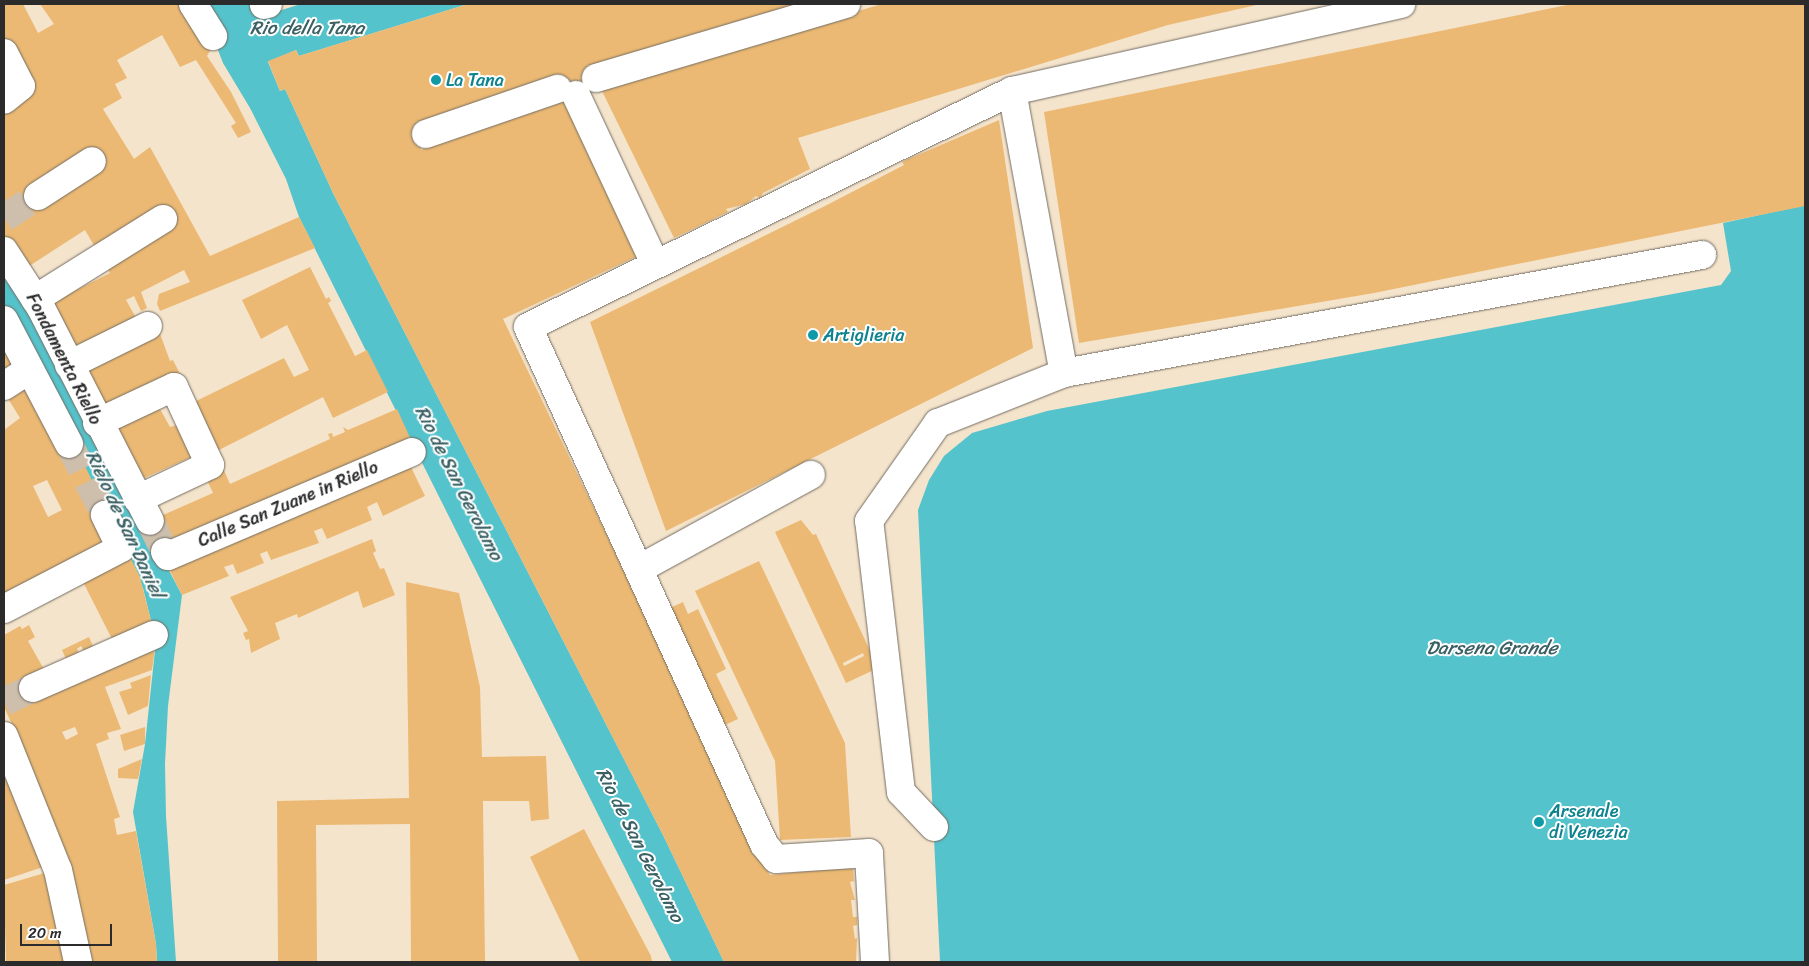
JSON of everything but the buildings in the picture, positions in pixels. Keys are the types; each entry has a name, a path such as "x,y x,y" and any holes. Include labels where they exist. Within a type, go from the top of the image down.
{"street":[{"path":"193,4 213,36"},
{"path":"426,134 846,4"},
{"path":"875,962 869,853 776,859 764,844 528,327 1012,91 1401,4"},
{"path":"4,53 21,86 4,100"},
{"path":"576,88 656,264"},
{"path":"1012,91 1064,373"},
{"path":"38,196 92,161"},
{"path":"35,299 163,220"},
{"name":"Fondamenta Riello","path":"4,251 35,299 97,423 144,510 210,465 174,387 97,423"},
{"path":"934,827 901,792 869,521 938,422 1064,373 1702,255"},
{"path":"4,320 69,444"},
{"path":"69,365 148,326"},
{"path":"4,386 29,370"},
{"name":"Calle San Zuane in Riello","path":"166,552 168,556 412,452"},
{"path":"639,569 812,475"},
{"path":"4,610 77,569 121,548 104,515"},
{"path":"33,688 154,635"},
{"path":"6,747 58,870 78,962"}],"water":[{"path":"200,4 249,4 253,8 272,13 301,4 468,4 299,56 296,50 268,62 280,91 285,89 334,195 663,835 724,962 672,962 299,217 286,179 250,108 223,63"},
{"name":"Darsena Grande","path":"1805,205 1805,962 940,962 918,510 929,480 944,456 972,433 1047,411 1721,285 1731,271 1723,223"},
{"name":"Rielo de San Daniel","path":"4,260 182,595 168,706 165,764 166,816 176,962 157,962 156,944 133,812 145,744 156,641 143,588 73,442 4,309"}],"tunnel":[{"path":"4,218 38,196"},
{"path":"69,444 105,515"},
{"path":"150,521 165,552"},
{"path":"4,702 33,688"}],"place":[{"name":"La Tana","path":"436,80"},
{"name":"Artiglieria","path":"813,335"},
{"name":"Arsenale di Venezia","path":"1539,822"}],"water label":[{"name":"Rio della Tana","path":"307,28"},
{"name":"Rio de San Gerolamo","path":"459,483"},
{"name":"Rio de San Gerolamo","path":"640,845"}]}
